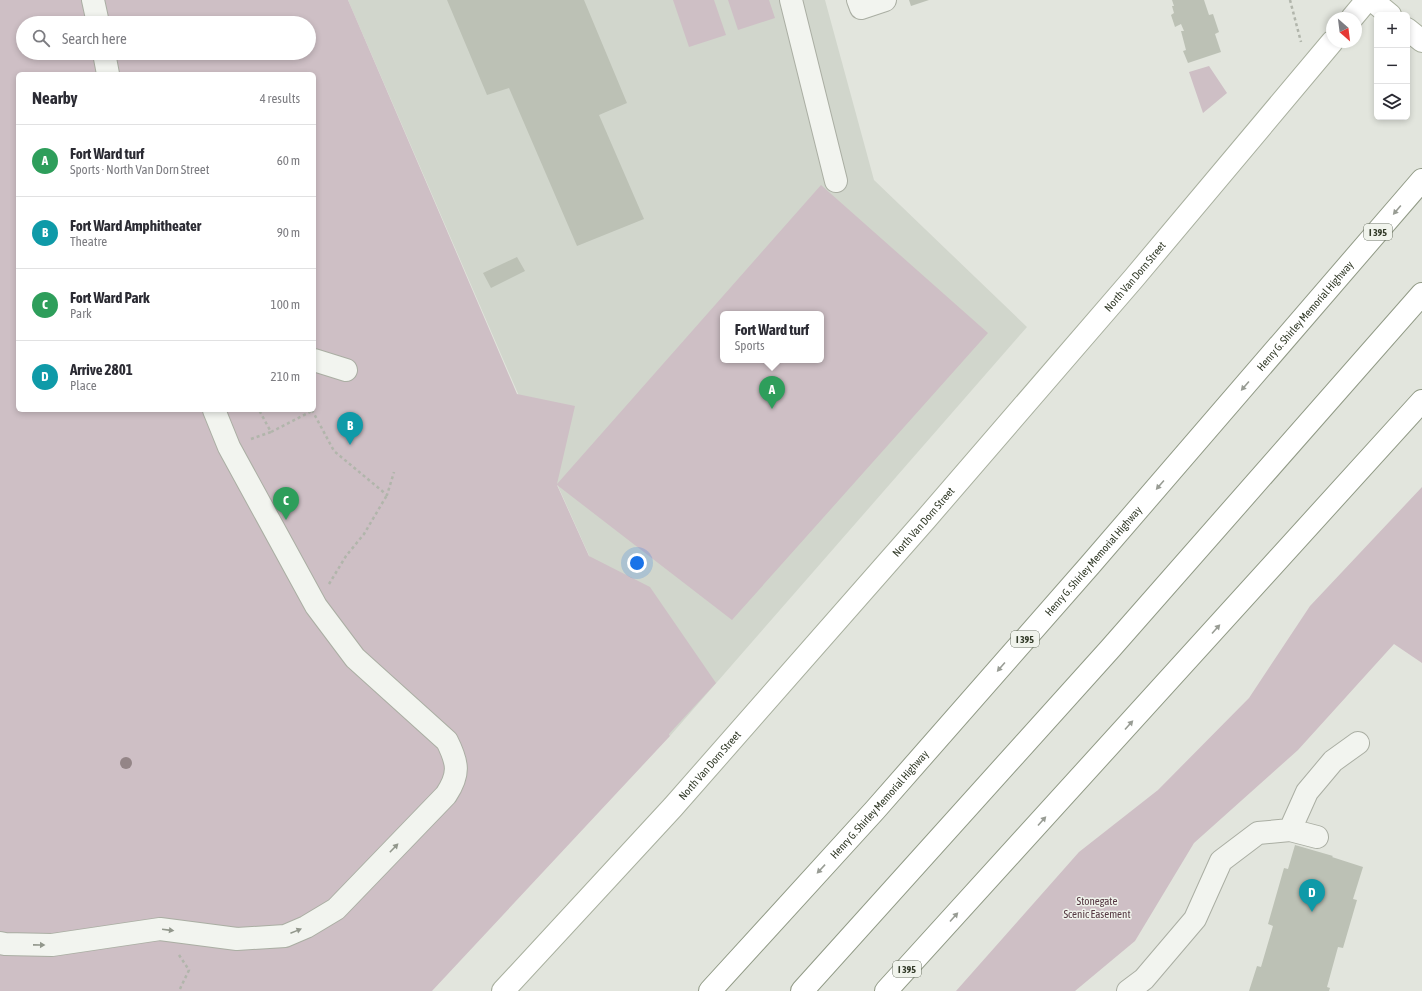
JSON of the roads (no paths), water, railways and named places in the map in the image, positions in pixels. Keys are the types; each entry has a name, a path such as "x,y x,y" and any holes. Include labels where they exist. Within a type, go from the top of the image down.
{"main road":[{"path":"1357,12 1367,0"},
{"path":"1372,0 1386,12"},
{"path":"1410,31 1422,41"},
{"name":"North Van Dorn Street","path":"503,991 673,806 926,519 1134,278 1327,48"},
{"name":"Henry G. Shirley Memorial Highway","path":"710,991 875,810 1080,577 1422,180"},
{"path":"802,991 1110,649 1422,294"},
{"name":"I 395","path":"886,991 1422,401"},
{"path":"1396,431 1422,415"},
{"path":"892,991 928,946"}],"lane":[{"path":"93,0 96,16"},
{"path":"791,0 836,181"},
{"path":"858,0 861,8 885,0"},
{"path":"105,60 108,72"},
{"path":"316,361 346,370"},
{"path":"0,942 5,944 52,945 160,929 237,939 285,936 306,927 336,909 446,794 454,783 456,771 454,756 448,741 355,658 316,606 229,447 215,412"},
{"path":"1290,830 1307,792 1333,761 1358,743"},
{"path":"1128,991 1144,979 1195,920 1221,861 1258,833 1290,830 1317,837"}],"place":[{"name":"Fort Ward turf","path":"772,409"},
{"name":"Fort Ward Amphitheater","path":"350,445"},
{"name":"Fort Ward Park","path":"286,520"},
{"name":"Arrive 2801","path":"1312,912"}],"park label":[{"name":"Stonegate Scenic Easement","path":"1097,907"}]}
